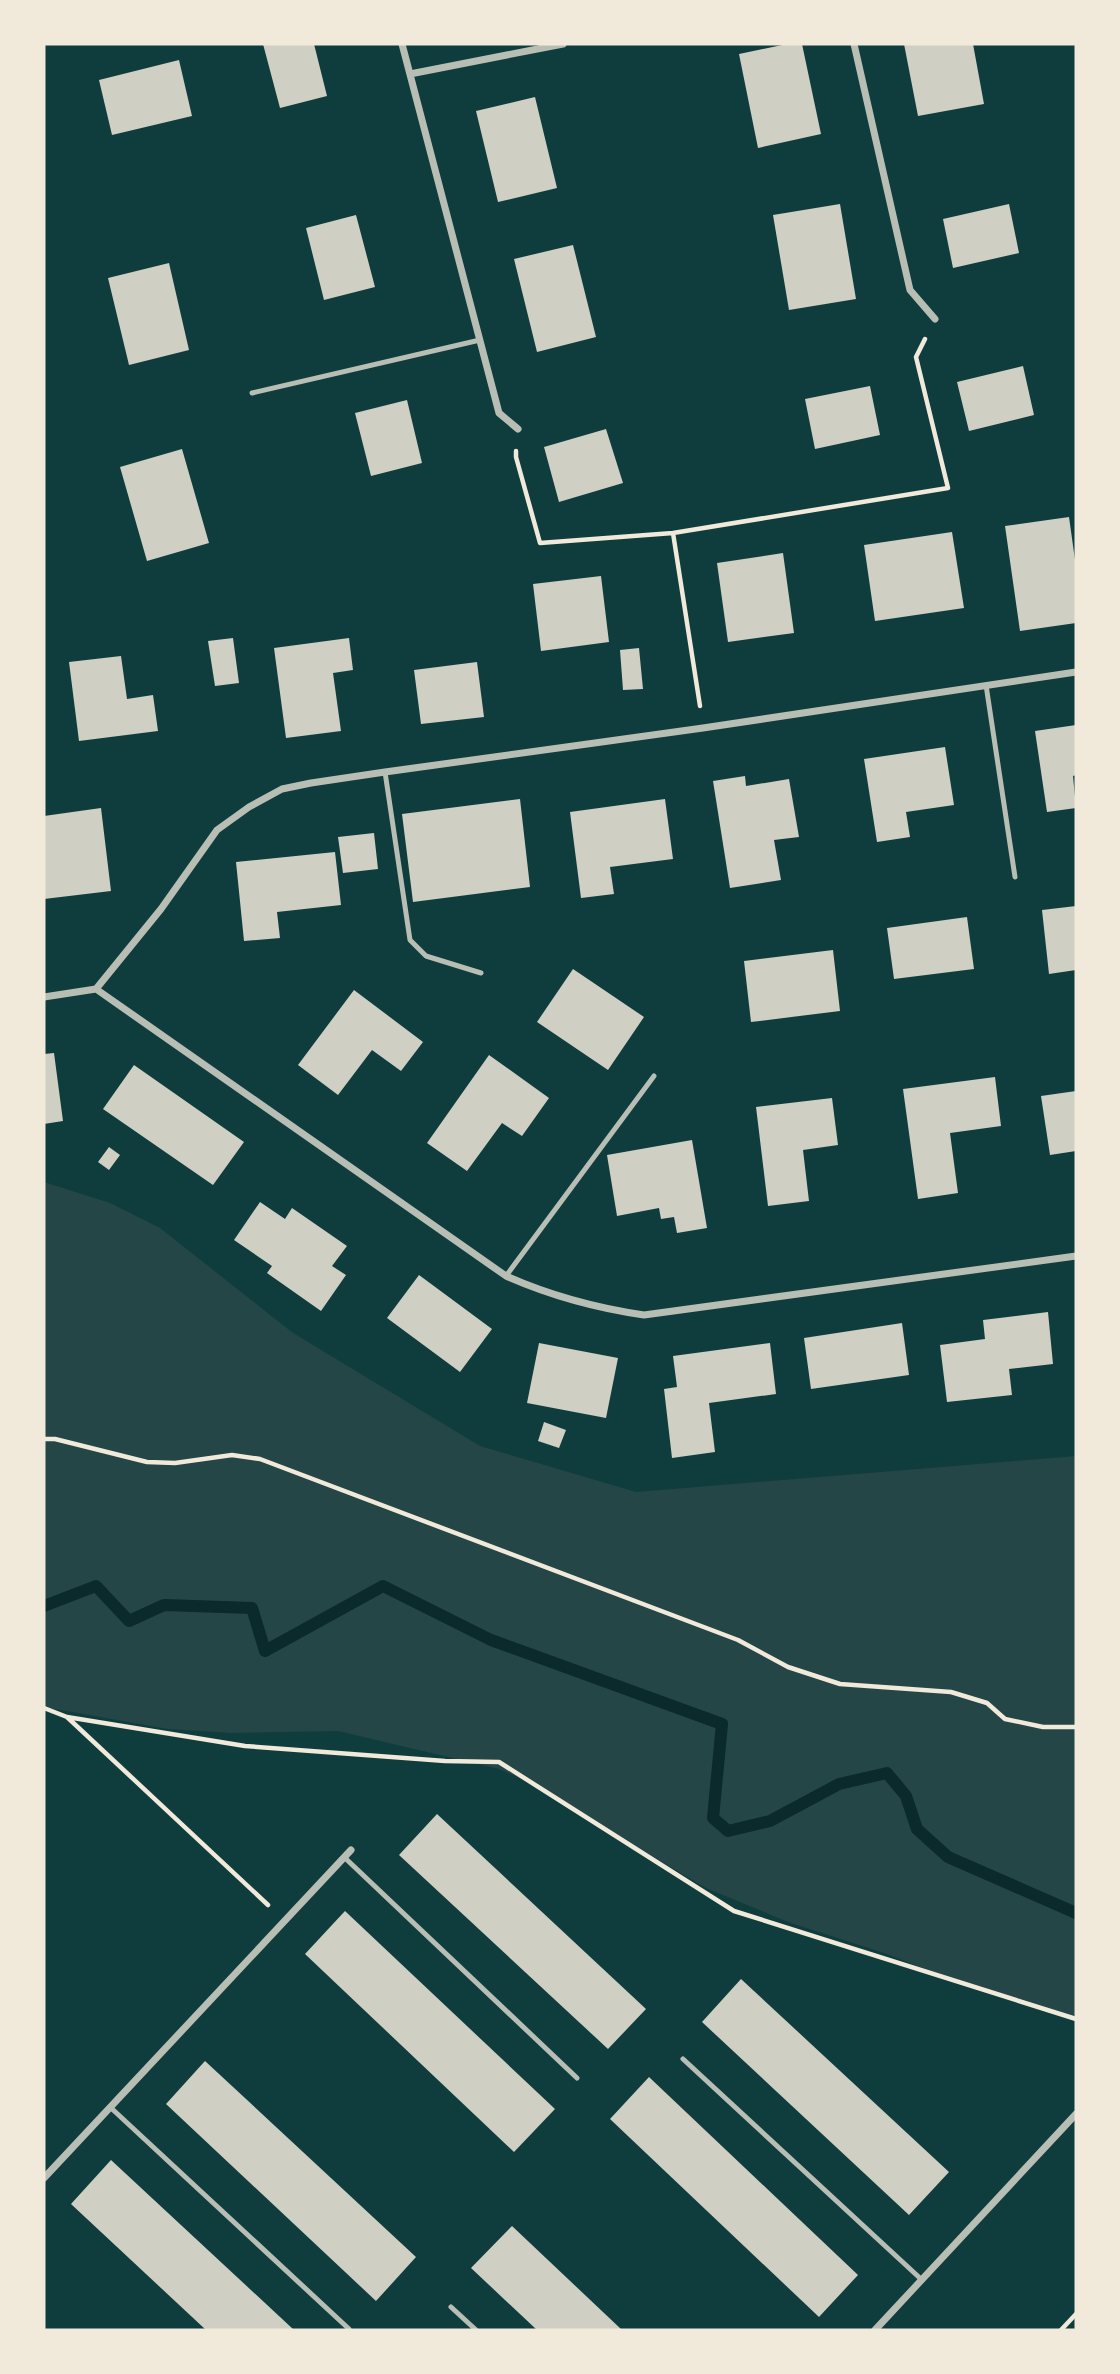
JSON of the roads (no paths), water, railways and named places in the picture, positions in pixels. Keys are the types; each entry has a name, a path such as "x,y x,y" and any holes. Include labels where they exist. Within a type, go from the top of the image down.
{"street":[{"path":"402,44 499,413 517,429"},
{"path":"410,74 563,44"},
{"path":"855,44 910,290 934,319"},
{"path":"44,997 96,989 161,909 217,830 248,807 282,789 1076,672"},
{"path":"96,989 506,1276 553,1295 603,1309 644,1315 1076,1256"},
{"path":"44,2178 351,1850"},
{"path":"875,2330 1076,2113"}],"lane":[{"path":"252,393 480,340"},
{"path":"986,685 1014,877"},
{"path":"385,772 410,940 426,956 481,973"},
{"path":"506,1276 654,1076"},
{"path":"344,1857 578,2078"},
{"path":"683,2059 922,2280"},
{"path":"110,2107 349,2329"},
{"path":"451,2307 475,2330"}],"waterway":[{"path":"44,1606 96,1586 129,1621 164,1605 252,1608 265,1651 383,1586 491,1640 722,1724 713,1818 728,1831 770,1821 839,1784 887,1773 906,1796 917,1829 948,1857 1076,1913"}]}
